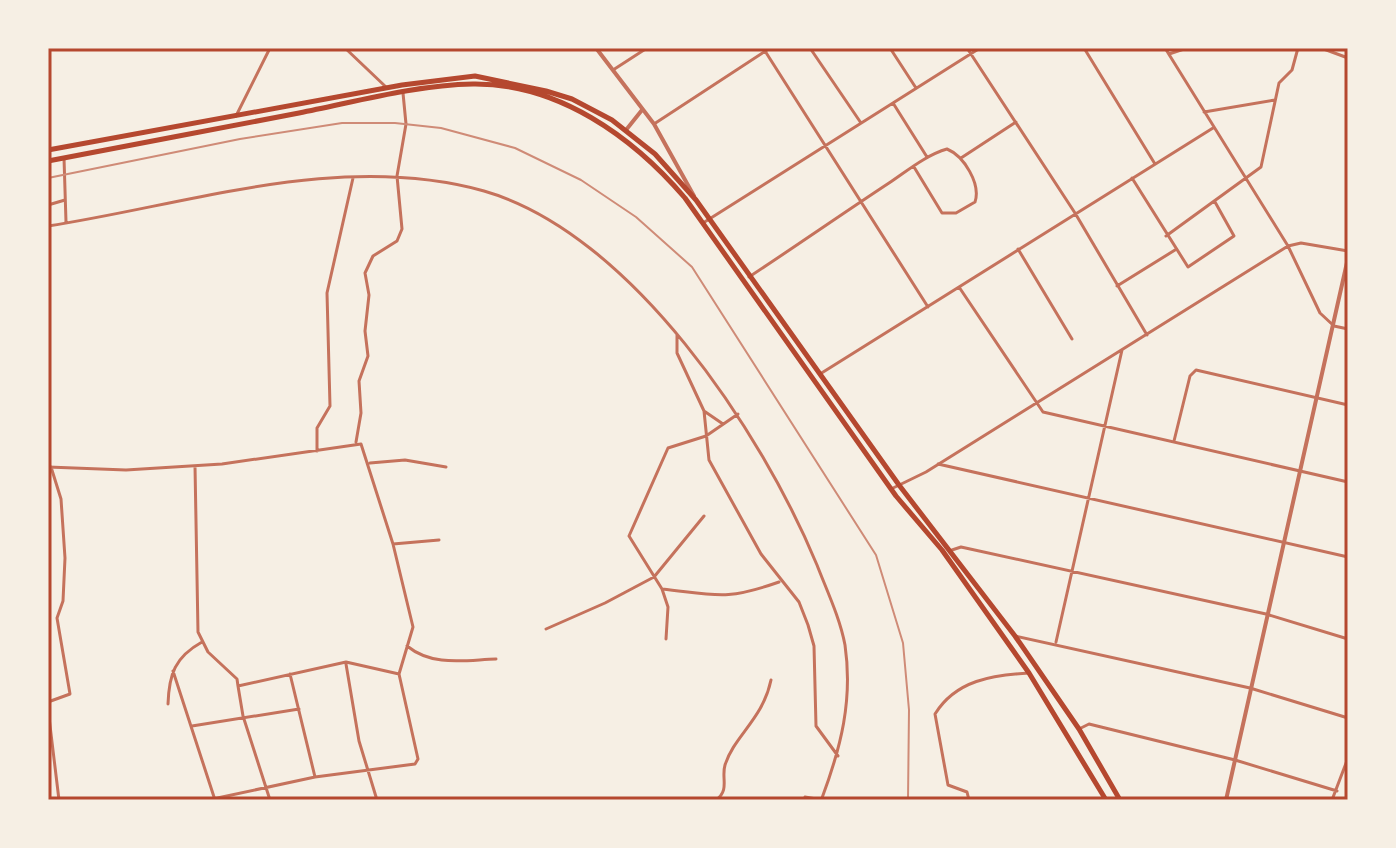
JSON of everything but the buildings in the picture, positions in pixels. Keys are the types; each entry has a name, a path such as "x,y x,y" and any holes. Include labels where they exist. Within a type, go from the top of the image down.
{"highway":[{"path":"48,150 454,77 494,78 572,99 626,130 655,154 696,200 899,485 1015,636 1079,729 1120,800"},
{"path":"48,161 403,93 476,84 519,90 570,107 633,146 663,173 703,224 891,489 942,550 1029,673 1106,800"}],"street":[{"path":"236,117 270,48"},
{"path":"345,48 387,88"},
{"path":"596,48 654,124 696,200"},
{"path":"613,70 647,48"},
{"path":"654,124 770,48"},
{"path":"810,48 861,123"},
{"path":"890,48 916,88"},
{"path":"967,48 1075,213 1147,335"},
{"path":"703,224 980,48"},
{"path":"1084,48 1155,164"},
{"path":"1165,48 1288,246 1320,313 1334,326 1348,329"},
{"path":"1169,54 1187,48"},
{"path":"1166,236 1247,181 1265,160 1279,83 1292,70 1298,48"},
{"path":"1321,48 1348,58"},
{"path":"765,51 824,146 863,200 928,307"},
{"path":"356,442 361,413 359,381 368,356 365,331 369,295 365,273 373,256 397,241 402,229 397,176 406,124 403,93"},
{"path":"1203,112 1275,100"},
{"path":"893,103 928,158"},
{"path":"626,130 643,109"},
{"path":"961,158 1016,122"},
{"path":"819,374 1213,128"},
{"path":"749,277 914,167 947,149 961,158 978,195 975,202 948,215 937,208 914,167"},
{"path":"64,158 66,223"},
{"path":"48,226 238,191 354,177 397,176 486,192 527,209 569,234 629,282 677,332 738,414 806,540 841,629 847,677 847,718 838,756 822,799 805,797"},
{"path":"317,451 317,428 330,406 327,293 354,177"},
{"path":"1132,178 1188,267 1232,240 1233,232 1215,202"},
{"path":"48,205 65,200"},
{"path":"891,489 938,464 1288,246 1301,243 1348,251"},
{"path":"1018,249 1072,339"},
{"path":"1117,286 1175,250"},
{"path":"1226,800 1348,258"},
{"path":"959,286 1043,412 1348,482"},
{"path":"677,332 677,353 704,411 709,460 761,554 799,602 808,625 814,646 816,726 838,756"},
{"path":"1056,642 1122,350"},
{"path":"1174,441 1190,376 1196,370 1348,405"},
{"path":"704,411 723,424"},
{"path":"666,639 668,607 662,589 629,536 661,457 672,446 706,436 738,414"},
{"path":"48,702 70,694 57,618 63,601 65,558 61,499 50,467 126,470 261,461 356,442 364,447 370,463 413,627 399,674 418,762 368,772 315,777 208,800"},
{"path":"370,463 405,460 446,467"},
{"path":"938,464 1348,557"},
{"path":"195,466 198,503 195,610 202,642 237,679 243,716 270,800"},
{"path":"546,629 654,577 704,516"},
{"path":"393,544 439,540"},
{"path":"951,550 961,547 1266,614 1348,639"},
{"path":"662,589 721,598 737,596 781,581"},
{"path":"1015,636 1056,642 1250,688 1348,718"},
{"path":"168,704 178,658 202,642"},
{"path":"407,646 419,656 441,661 496,659"},
{"path":"238,686 346,662 399,674"},
{"path":"346,662 350,698 377,800"},
{"path":"173,671 215,800"},
{"path":"969,800 967,792 948,785 935,714 951,696 974,682 1029,673"},
{"path":"290,674 315,777"},
{"path":"716,800 721,796 726,762 758,716 771,680"},
{"path":"48,709 59,800"},
{"path":"192,726 299,709"},
{"path":"1079,729 1089,724 1235,760 1337,791"},
{"path":"1332,800 1348,758"},
{"path":"721,796 728,800"}],"railway":[{"path":"48,178 240,139 342,123 395,123 441,128 515,148 581,180 636,217 692,267 876,555 903,643 909,710 908,800"}]}
